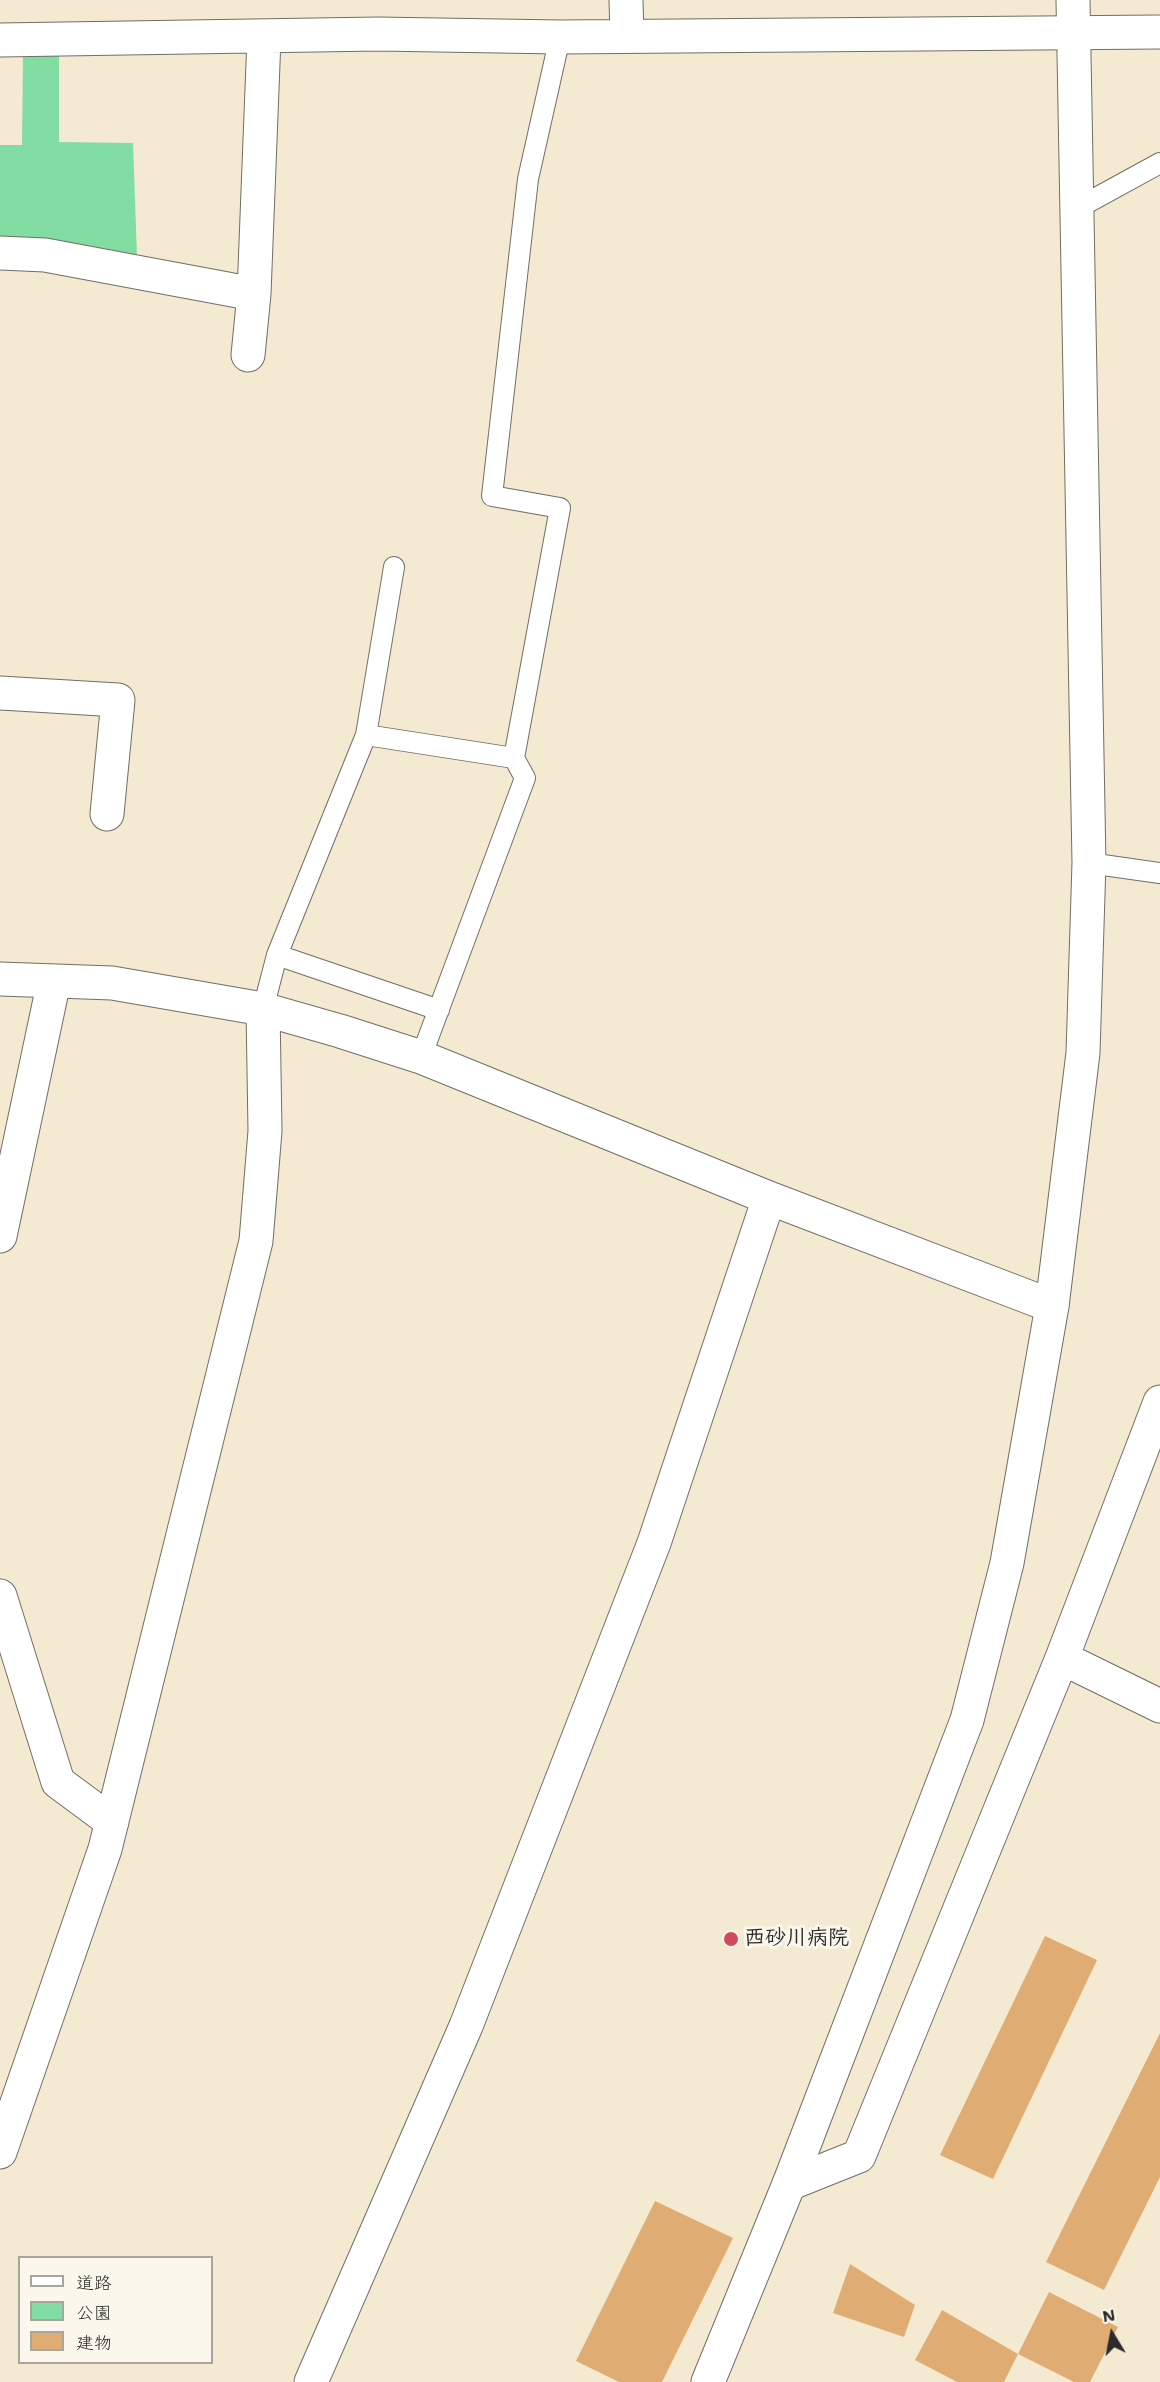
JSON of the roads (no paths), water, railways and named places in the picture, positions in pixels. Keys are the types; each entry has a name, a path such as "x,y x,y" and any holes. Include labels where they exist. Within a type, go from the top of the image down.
{"street":[{"path":"626,0 627,36"},
{"path":"708,2382 789,2184 967,1720 1007,1563 1052,1306 1083,1053 1089,863 1073,16"},
{"path":"0,40 264,38 378,34 627,36 1073,16 1160,32"},
{"path":"248,356 254,294 264,38"},
{"path":"0,253 45,255 254,294"},
{"path":"0,693 118,700 107,814"},
{"path":"0,979 112,983 263,1009 421,1058 770,1198 1052,1306"},
{"path":"0,1236 54,981"},
{"path":"0,2152 105,1849 256,1241 265,1131 263,1009"},
{"path":"311,2382 466,2026 650,1554 770,1198"},
{"path":"789,2184 859,2156 1062,1658 1160,1402"},
{"path":"0,1596 58,1782 112,1822"},
{"path":"1062,1658 1160,1706"}],"lane":[{"path":"421,1058 525,778 514,758 560,508 492,496 528,179 560,36"},
{"path":"1076,209 1160,163"},
{"path":"263,1009 276,955 366,735 394,567"},
{"path":"366,735 514,758"},
{"path":"1089,863 1160,873"},
{"path":"276,955 439,1010"}],"place":[{"name":"西砂川病院","path":"731,1939"}]}
